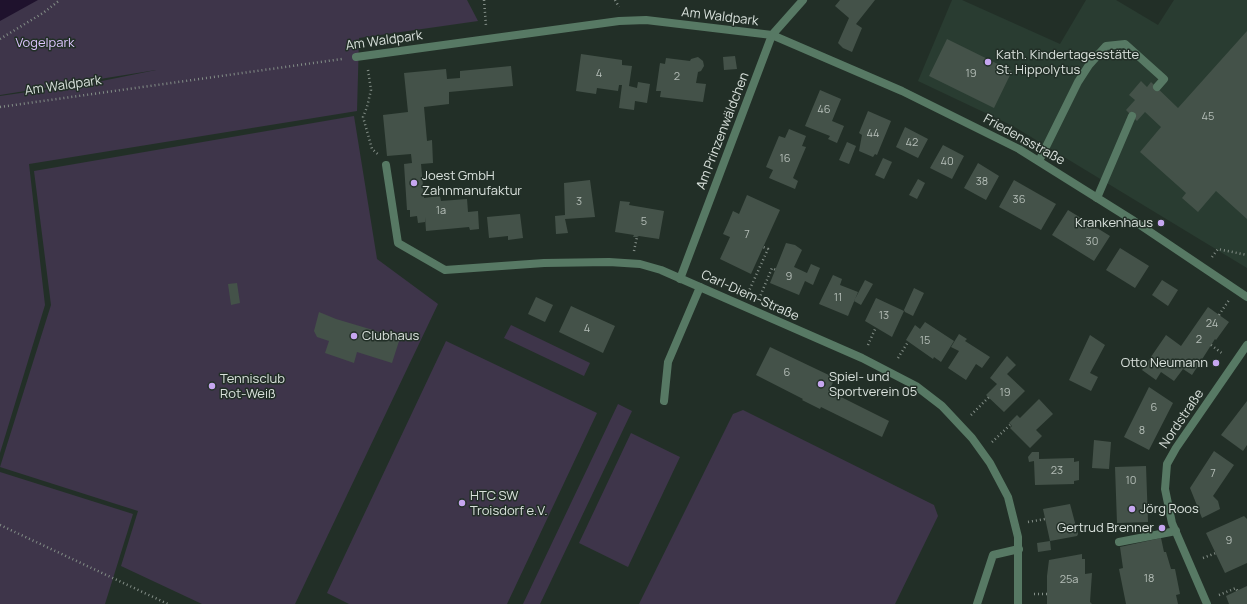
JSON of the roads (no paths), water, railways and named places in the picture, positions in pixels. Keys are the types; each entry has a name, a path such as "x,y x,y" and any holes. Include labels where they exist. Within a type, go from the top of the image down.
{"street":[{"name":"Am Prinzenwäldchen","path":"680,279 772,35 803,0"},
{"name":"Am Waldpark","path":"356,57 619,22 646,20 772,35"},
{"name":"Friedensstraße","path":"772,35 902,91 1039,161 1247,297"},
{"path":"1039,161 1078,82 1089,65 1106,46 1125,44 1164,79 1157,88"},
{"path":"1097,198 1132,116"},
{"name":"Carl-Diem-Straße","path":"386,165 398,243 445,270 544,263 632,262 661,270 700,287 890,371 916,386 942,406 972,438 999,479 1013,511 1018,549 1018,604"},
{"path":"664,401 668,362 700,287"},
{"name":"Nordstraße","path":"1207,603 1176,531 1165,489 1167,464 1176,448 1247,345"},
{"path":"1119,542 1176,531"},
{"path":"977,604 994,555 1018,549"}],"place":[{"name":"Kath. Kindertagesstätte St. Hippolytus","path":"988,62"},
{"name":"Joest GmbH Zahnmanufaktur","path":"414,183"},
{"name":"Krankenhaus","path":"1161,223"},
{"name":"Clubhaus","path":"354,336"},
{"name":"Otto Neumann","path":"1216,363"},
{"name":"Spiel- und Sportverein 05","path":"821,384"},
{"name":"Tennisclub Rot-Weiß","path":"212,386"},
{"name":"HTC SW Troisdorf e.V.","path":"462,503"},
{"name":"Jörg Roos","path":"1132,509"},
{"name":"Gertrud Brenner","path":"1162,528"}],"park label":[{"name":"Vogelpark","path":"45,43"}]}
